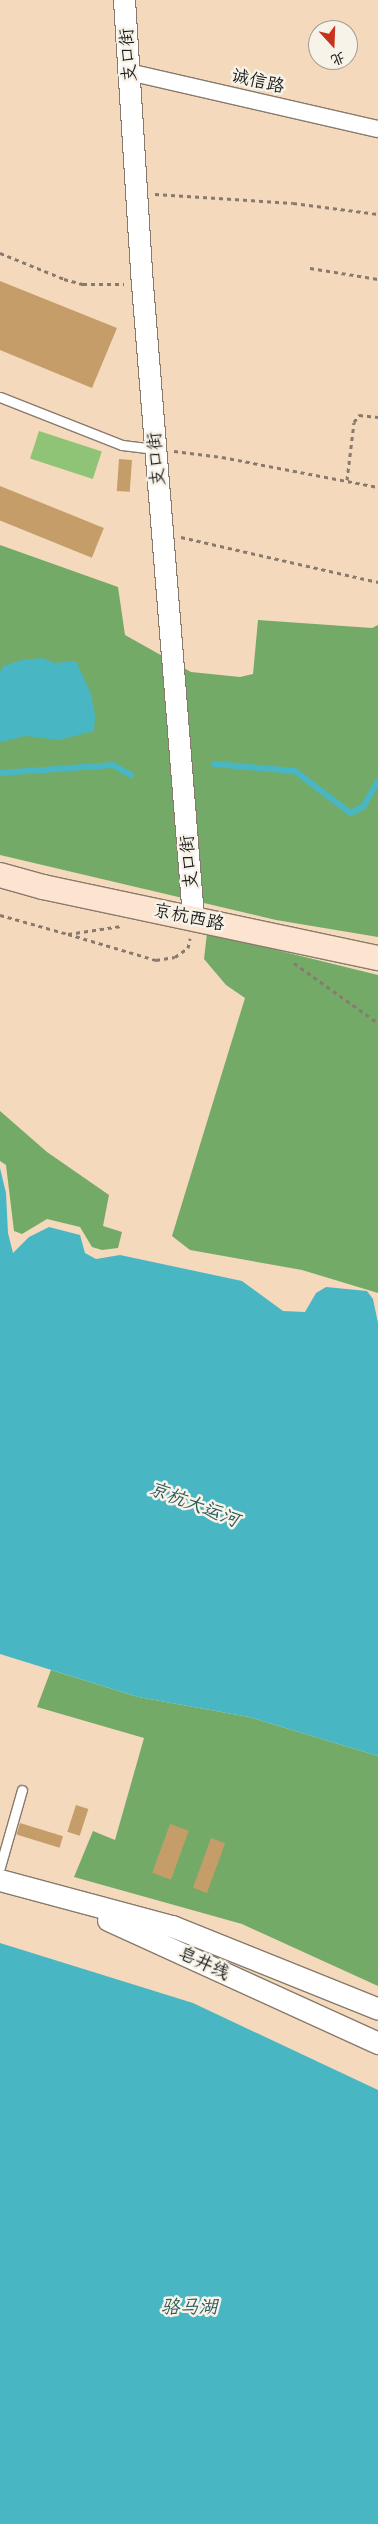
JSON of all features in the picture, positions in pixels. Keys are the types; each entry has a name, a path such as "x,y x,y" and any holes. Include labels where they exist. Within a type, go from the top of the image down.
{"main road":[{"name":"京杭西路","path":"0,874 44,887 193,917 378,958"}],"street":[{"name":"支口街","path":"124,0 142,284 193,917"},
{"name":"诚信路","path":"129,72 378,129"},
{"name":"皂井线","path":"0,1880 172,1926 378,2009"},
{"name":"皂井线","path":"27,1887 140,1933 378,2043"}],"lane":[{"path":"0,397 122,445 155,449"},
{"path":"0,1867 22,1790"}],"path":[{"path":"136,193 293,203 378,214"},
{"path":"0,254 83,284 142,284"},
{"path":"310,268 378,279"},
{"path":"347,480 354,422 359,415 378,418"},
{"path":"155,449 222,457 378,487"},
{"path":"162,532 378,582"},
{"path":"0,915 156,960 176,957 188,948 193,917"},
{"path":"68,934 128,925"},
{"path":"286,957 378,1023"}],"green space":[{"path":"39,431 102,451 93,479 30,459"},
{"path":"0,545 118,587 125,635 191,672 240,677 253,674 258,620 372,628 378,625 378,937 276,920 0,855"},
{"path":"207,933 378,975 378,1293 302,1270 190,1250 172,1236 245,998 226,985 204,959"},
{"path":"0,1111 47,1152 109,1195 103,1226 122,1232 118,1248 102,1250 92,1247 80,1227 47,1219 22,1234 14,1231 6,1165 0,1161"},
{"path":"51,1670 138,1697 249,1717 378,1756 378,1986 242,1924 74,1877 93,1831 115,1840 144,1738 37,1707"}],"water":[{"path":"43,658 55,663 76,661 91,694 95,716 94,731 59,740 26,736 0,742 0,672 3,666 22,660"},
{"name":"京杭大运河","path":"0,1168 6,1193 8,1233 13,1253 29,1237 49,1227 80,1235 85,1253 96,1259 120,1255 242,1281 283,1311 305,1312 316,1293 326,1287 367,1291 373,1299 378,1323 378,1756 249,1717 138,1697 0,1654"},
{"name":"骆马湖","path":"0,1943 193,2003 378,2090 378,2524 0,2524"}],"building":[{"path":"0,281 117,328 92,388 0,350"},
{"path":"119,459 132,460 130,492 117,491"},
{"path":"0,486 104,528 92,558 0,521"},
{"path":"76,1805 88,1809 80,1836 67,1832"},
{"path":"20,1823 63,1836 60,1848 16,1834"},
{"path":"170,1824 189,1831 171,1880 152,1873"},
{"path":"211,1838 225,1843 207,1893 193,1888"}],"waterway":[{"path":"214,764 295,771 351,813 363,807 378,781"},
{"path":"0,773 113,765 131,775"}]}
